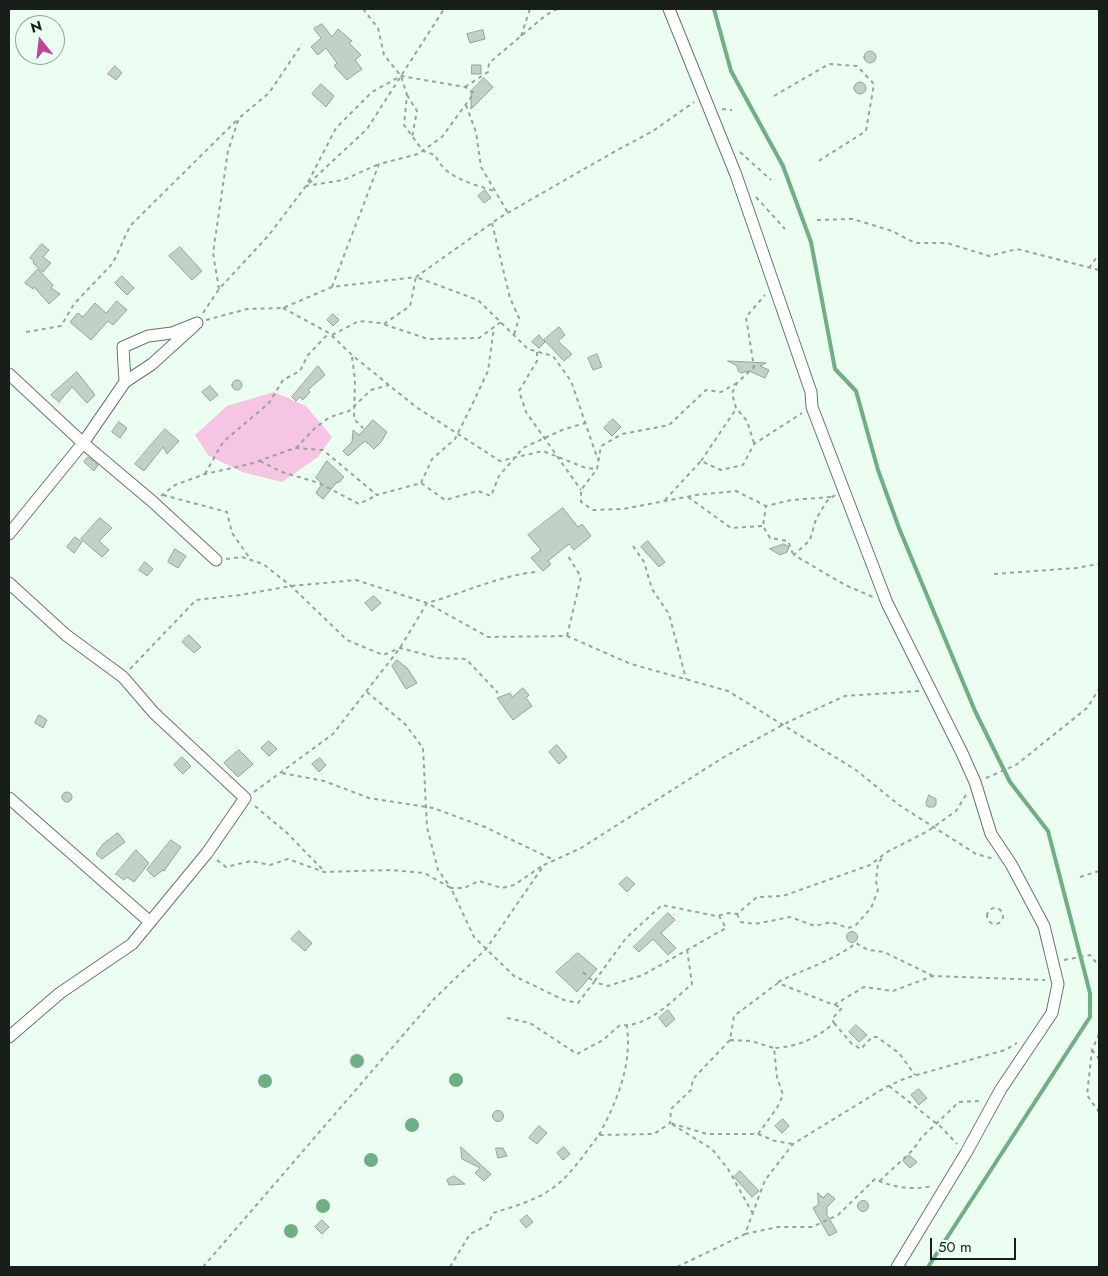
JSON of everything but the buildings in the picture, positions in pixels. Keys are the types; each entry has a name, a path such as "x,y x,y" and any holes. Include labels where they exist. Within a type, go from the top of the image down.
{"street":[{"path":"669,9 736,175 811,392 812,406 887,603 932,690 975,782 991,834 1011,864 1044,926 1057,980 1052,1013 1002,1089 966,1153 896,1267"},
{"path":"126,382 124,347 148,336 172,333 197,323"},
{"path":"9,534 83,443 126,382 172,348 197,323"},
{"path":"9,374 83,443 157,498 216,560"},
{"path":"9,583 66,635 123,677 154,713 246,798 207,853 132,944 60,993 9,1037"},
{"path":"9,798 150,922"}],"path":[{"path":"363,9 378,28 384,55 401,76 407,95 417,111 412,137"},
{"path":"306,186 367,129 444,9"},
{"path":"521,36 530,9"},
{"path":"465,87 488,72 489,63 546,15 557,9"},
{"path":"26,332 61,326 74,304 113,263 130,226 240,118 269,93 302,44"},
{"path":"774,96 829,64 857,66 874,84 866,130 817,162"},
{"path":"197,323 219,289 270,235 306,186 336,128 372,92 401,76 465,87 474,93 442,137 418,154 379,164 342,180 306,186"},
{"path":"407,95 404,125 422,151 436,155 440,165 457,179 494,191"},
{"path":"384,324 410,306 416,277 492,223 653,131 703,96"},
{"path":"466,104 476,132 481,167 508,213"},
{"path":"219,289 213,253 228,152 240,118"},
{"path":"735,148 771,180"},
{"path":"332,287 379,164"},
{"path":"755,195 785,229"},
{"path":"817,220 853,219 892,230 915,243 947,243 989,256 1017,248 1099,270"},
{"path":"492,223 510,298 519,318 514,335"},
{"path":"1090,268 1099,254"},
{"path":"197,323 247,308 284,308 332,287 416,277 478,300 528,349 553,356 571,381 598,461"},
{"path":"581,490 597,469 600,446 622,434 669,425 706,390 721,392 737,383 754,367 746,317 773,285"},
{"path":"284,308 330,334 352,355 416,407 500,461 544,451 586,468 597,469"},
{"path":"205,474 223,442 269,403 283,380 300,371 308,355 330,334 359,321 384,324 428,339 479,338 501,322"},
{"path":"260,460 282,472 319,483 359,504 378,495 420,483 432,459 455,439 488,371 494,327"},
{"path":"537,352 537,361 519,391 526,412 547,438 581,490 581,502 593,510 622,509 687,496 736,491 766,506 791,500 831,497"},
{"path":"352,355 354,419 363,428"},
{"path":"737,383 732,393 736,408 747,421 754,444"},
{"path":"295,448 315,428 330,417 349,411 372,390 389,385"},
{"path":"701,461 721,470 743,465 754,444 812,406"},
{"path":"664,501 701,461 736,408"},
{"path":"420,483 445,500 478,491 491,496 499,476 523,448 562,430 585,423"},
{"path":"157,498 174,485 295,448 323,450 378,495"},
{"path":"794,555 810,540 816,519 831,497 843,488"},
{"path":"687,496 731,528 763,526"},
{"path":"157,498 227,512 232,533 251,560"},
{"path":"766,506 763,526 770,538 788,541 794,555 845,585 887,603"},
{"path":"634,546 644,562 652,589 669,614 686,679"},
{"path":"567,636 581,577 568,556"},
{"path":"216,560 242,557 263,564 291,586 347,640 383,655 400,648 438,658 466,659 498,694"},
{"path":"994,574 1076,568 1099,564"},
{"path":"324,872 287,833 246,798 333,734 400,648 427,603 467,592 511,574 535,572"},
{"path":"123,677 196,600 291,586 356,580 427,603 488,637 567,636 631,664 728,691 856,770 899,805 935,826 976,854 1011,864"},
{"path":"366,692 405,724 423,748 427,827 438,870 451,888 474,937 514,976 564,1000 578,1003 626,938 662,905 719,916 737,914 757,897 783,896 870,865 887,852 935,826 956,811 975,782 1016,765 1087,708 1099,689"},
{"path":"207,853 226,867 251,861 270,865 288,859 324,872 391,870 424,873 451,888 464,888 480,880 502,888 514,885 544,865 581,848 724,757 783,725 845,696 932,690"},
{"path":"280,773 324,781 369,798 427,807 485,827 554,860"},
{"path":"737,914 741,922 755,924 790,917 815,926 831,922 848,928 855,926 871,908 878,890 876,881 878,863 887,852"},
{"path":"203,1267 435,998 486,949 544,865"},
{"path":"1080,877 1099,871"},
{"path":"992,909 998,909 1003,915 1001,920 996,923 991,922 988,918 988,913 992,909"},
{"path":"583,972 594,982 608,986 643,975 726,928 719,916"},
{"path":"670,1123 671,1109 691,1090 693,1078 730,1040 734,1016 778,982 817,963 838,957 856,943 868,950 884,952 933,976"},
{"path":"507,1018 530,1023 576,1054 603,1040 620,1025 632,1026 652,1016 692,984 687,949"},
{"path":"1071,959 1090,955 1099,966"},
{"path":"834,1005 864,987 893,991 933,976 1057,980"},
{"path":"778,982 842,1008 832,1020 852,1044 861,1049 872,1037 877,1037 899,1053 915,1075"},
{"path":"730,1040 751,1041 774,1048 790,1048 820,1035 834,1023"},
{"path":"450,1267 470,1234 488,1225 493,1212 520,1204 550,1190 568,1175 599,1135 618,1098 626,1067 629,1038 627,1026"},
{"path":"1099,1034 1092,1050 1086,1095 1099,1112"},
{"path":"745,1234 766,1180 794,1144 889,1086 915,1075 1005,1050 1020,1041"},
{"path":"758,1134 777,1108 783,1094 777,1077 774,1048"},
{"path":"1092,1050 1099,1059"},
{"path":"889,1086 936,1123 966,1153"},
{"path":"880,1181 917,1146 920,1138 959,1102 981,1101"},
{"path":"599,1135 654,1134 670,1123"},
{"path":"670,1123 707,1134 758,1134 774,1141 794,1144"},
{"path":"670,1123 712,1149 728,1169 753,1215"},
{"path":"677,1267 745,1234 778,1228 812,1227 838,1215 876,1179 890,1186 924,1188 948,1182"}],"shaded area":[{"path":"274,392 306,406 332,437 318,457 282,482 242,472 208,455 195,435 227,406"},
{"path":"354,1054 360,1054 364,1061 360,1068 354,1068 350,1064 350,1058"},
{"path":"453,1073 459,1073 463,1080 459,1087 453,1087 449,1083 449,1077"},
{"path":"262,1074 268,1074 272,1081 268,1088 262,1088 258,1084 258,1078"},
{"path":"409,1118 415,1118 419,1125 415,1132 409,1132 405,1128 405,1122"},
{"path":"368,1153 374,1153 378,1160 374,1167 368,1167 364,1163 364,1157"},
{"path":"320,1199 326,1199 330,1206 326,1213 320,1213 316,1209 316,1203"},
{"path":"288,1224 294,1224 298,1231 294,1238 288,1238 284,1234 284,1228"}],"waterway":[{"path":"714,9 731,71 783,166 811,242 835,369 856,391 878,470 899,528 975,711 1010,782 1048,831 1090,993 1090,1017 928,1267"}]}
